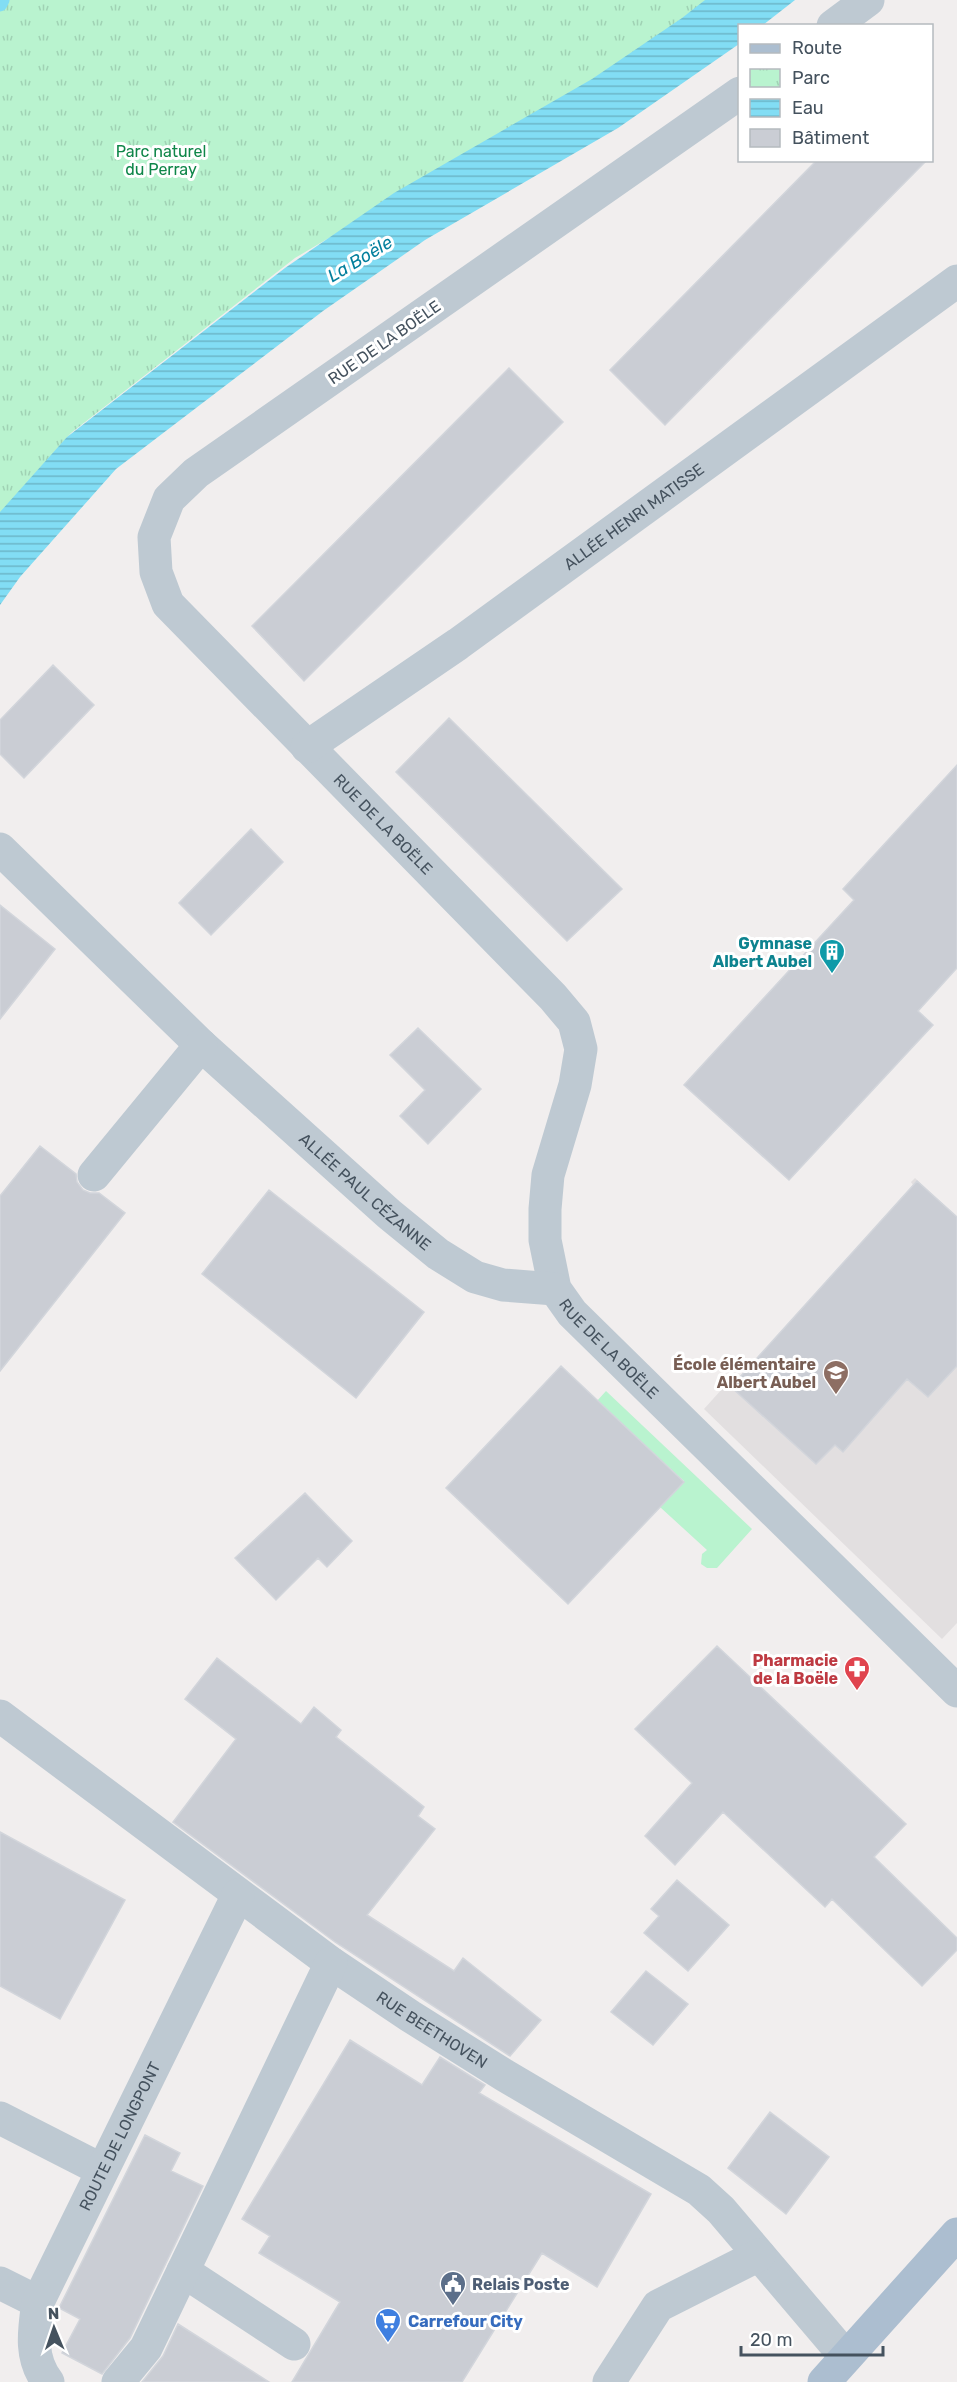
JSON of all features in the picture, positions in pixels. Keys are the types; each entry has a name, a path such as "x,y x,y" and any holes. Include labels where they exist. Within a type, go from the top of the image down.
{"main road":[{"path":"824,2382 957,2234"}],"street":[{"path":"836,24 868,0"},
{"name":"RUE DE LA BOËLE","path":"738,94 196,472 169,499 154,537 156,572 168,604 553,997 574,1022 581,1049 575,1085 548,1175 545,1209 545,1240 555,1289 572,1313 957,1690"},
{"name":"ALLÉE HENRI MATISSE","path":"307,747 467,637 957,281"},
{"name":"ALLÉE PAUL CÉZANNE","path":"0,849 201,1045 389,1214 438,1254 475,1277 503,1285 555,1289"},
{"path":"94,1174 201,1045"},
{"name":"RUE BEETHOVEN","path":"0,1716 331,1963 466,2051 699,2190 721,2210 846,2357"},
{"name":"ROUTE DE LONGPONT","path":"48,2382 41,2373 32,2343 38,2302 238,1895"},
{"path":"118,2382 146,2348 331,1963"},
{"path":"0,2118 102,2170"},
{"path":"609,2382 658,2306 759,2255"},
{"path":"183,2271 294,2344"},
{"path":"0,2283 38,2302"}],"shaded area":[{"name":"École élémentaire Albert Aubel","path":"915,1178 957,1217 957,1623 942,1639 704,1409 731,1379 735,1383 913,1185 911,1182"}],"green space":[{"name":"Parc naturel du Perray","path":"0,0 707,0 610,72 295,258 71,433 0,513"},
{"path":"606,1391 752,1529 717,1568 707,1568 701,1564 702,1554 707,1550 660,1507 684,1481 597,1401"}],"water":[{"name":"La Boële","path":"705,0 795,0 764,24 738,24 738,45 618,128 425,240 323,311 116,469 20,577 0,605 0,512 67,437 285,268 394,193 592,79"}],"building":[{"path":"815,162 925,162 665,425 610,370"},
{"path":"509,368 563,422 304,681 252,626"},
{"path":"53,665 94,705 24,778 0,754 0,720"},
{"path":"449,718 622,889 567,941 396,772"},
{"name":"Gymnase Albert Aubel","path":"957,765 957,968 918,1011 933,1025 789,1180 684,1085 854,900 843,889"},
{"path":"251,829 283,862 211,935 179,903"},
{"path":"0,905 55,949 0,1019"},
{"path":"418,1028 481,1089 428,1144 400,1116 425,1090 390,1055"},
{"path":"40,1146 76,1174 77,1182 83,1190 99,1193 125,1213 0,1371 0,1196"},
{"path":"917,1181 957,1217 957,1366 928,1397 907,1379 843,1452 835,1445 816,1464 731,1387"},
{"path":"269,1190 424,1312 356,1398 202,1274"},
{"path":"561,1366 684,1482 568,1604 446,1488"},
{"path":"305,1493 352,1541 327,1567 318,1558 276,1600 235,1558"},
{"path":"717,1646 906,1824 874,1857 957,1938 957,1950 922,1986 832,1899 825,1907 723,1812 675,1865 645,1836 692,1783 635,1729"},
{"path":"217,1658 301,1724 314,1707 341,1730 336,1737 424,1807 418,1816 435,1829 367,1915 454,1971 463,1958 541,2020 510,2056 335,1942 173,1822 236,1739 185,1699"},
{"path":"0,1832 125,1900 60,2019 0,1986"},
{"path":"677,1880 729,1925 688,1971 644,1933 659,1916 651,1909"},
{"path":"646,1971 688,2004 653,2045 611,2012"},
{"path":"350,2040 422,2085 440,2057 485,2085 479,2093 651,2194 597,2287 542,2253 462,2382 292,2382 340,2302 259,2253 270,2236 242,2219"},
{"path":"770,2112 829,2157 786,2214 728,2168"},
{"path":"145,2135 180,2153 171,2171 203,2186 130,2338 102,2374 62,2353 80,2319 59,2308"},
{"path":"178,2324 269,2382 142,2382 163,2356"}],"waterway":[{"path":"0,4 2,0"}],"place":[{"name":"Gymnase Albert Aubel","path":"832,975"},
{"name":"École élémentaire Albert Aubel","path":"836,1396"},
{"name":"Pharmacie de la Boële","path":"857,1692"},
{"name":"Relais Poste","path":"453,2307"},
{"name":"Carrefour City","path":"388,2344"}]}
